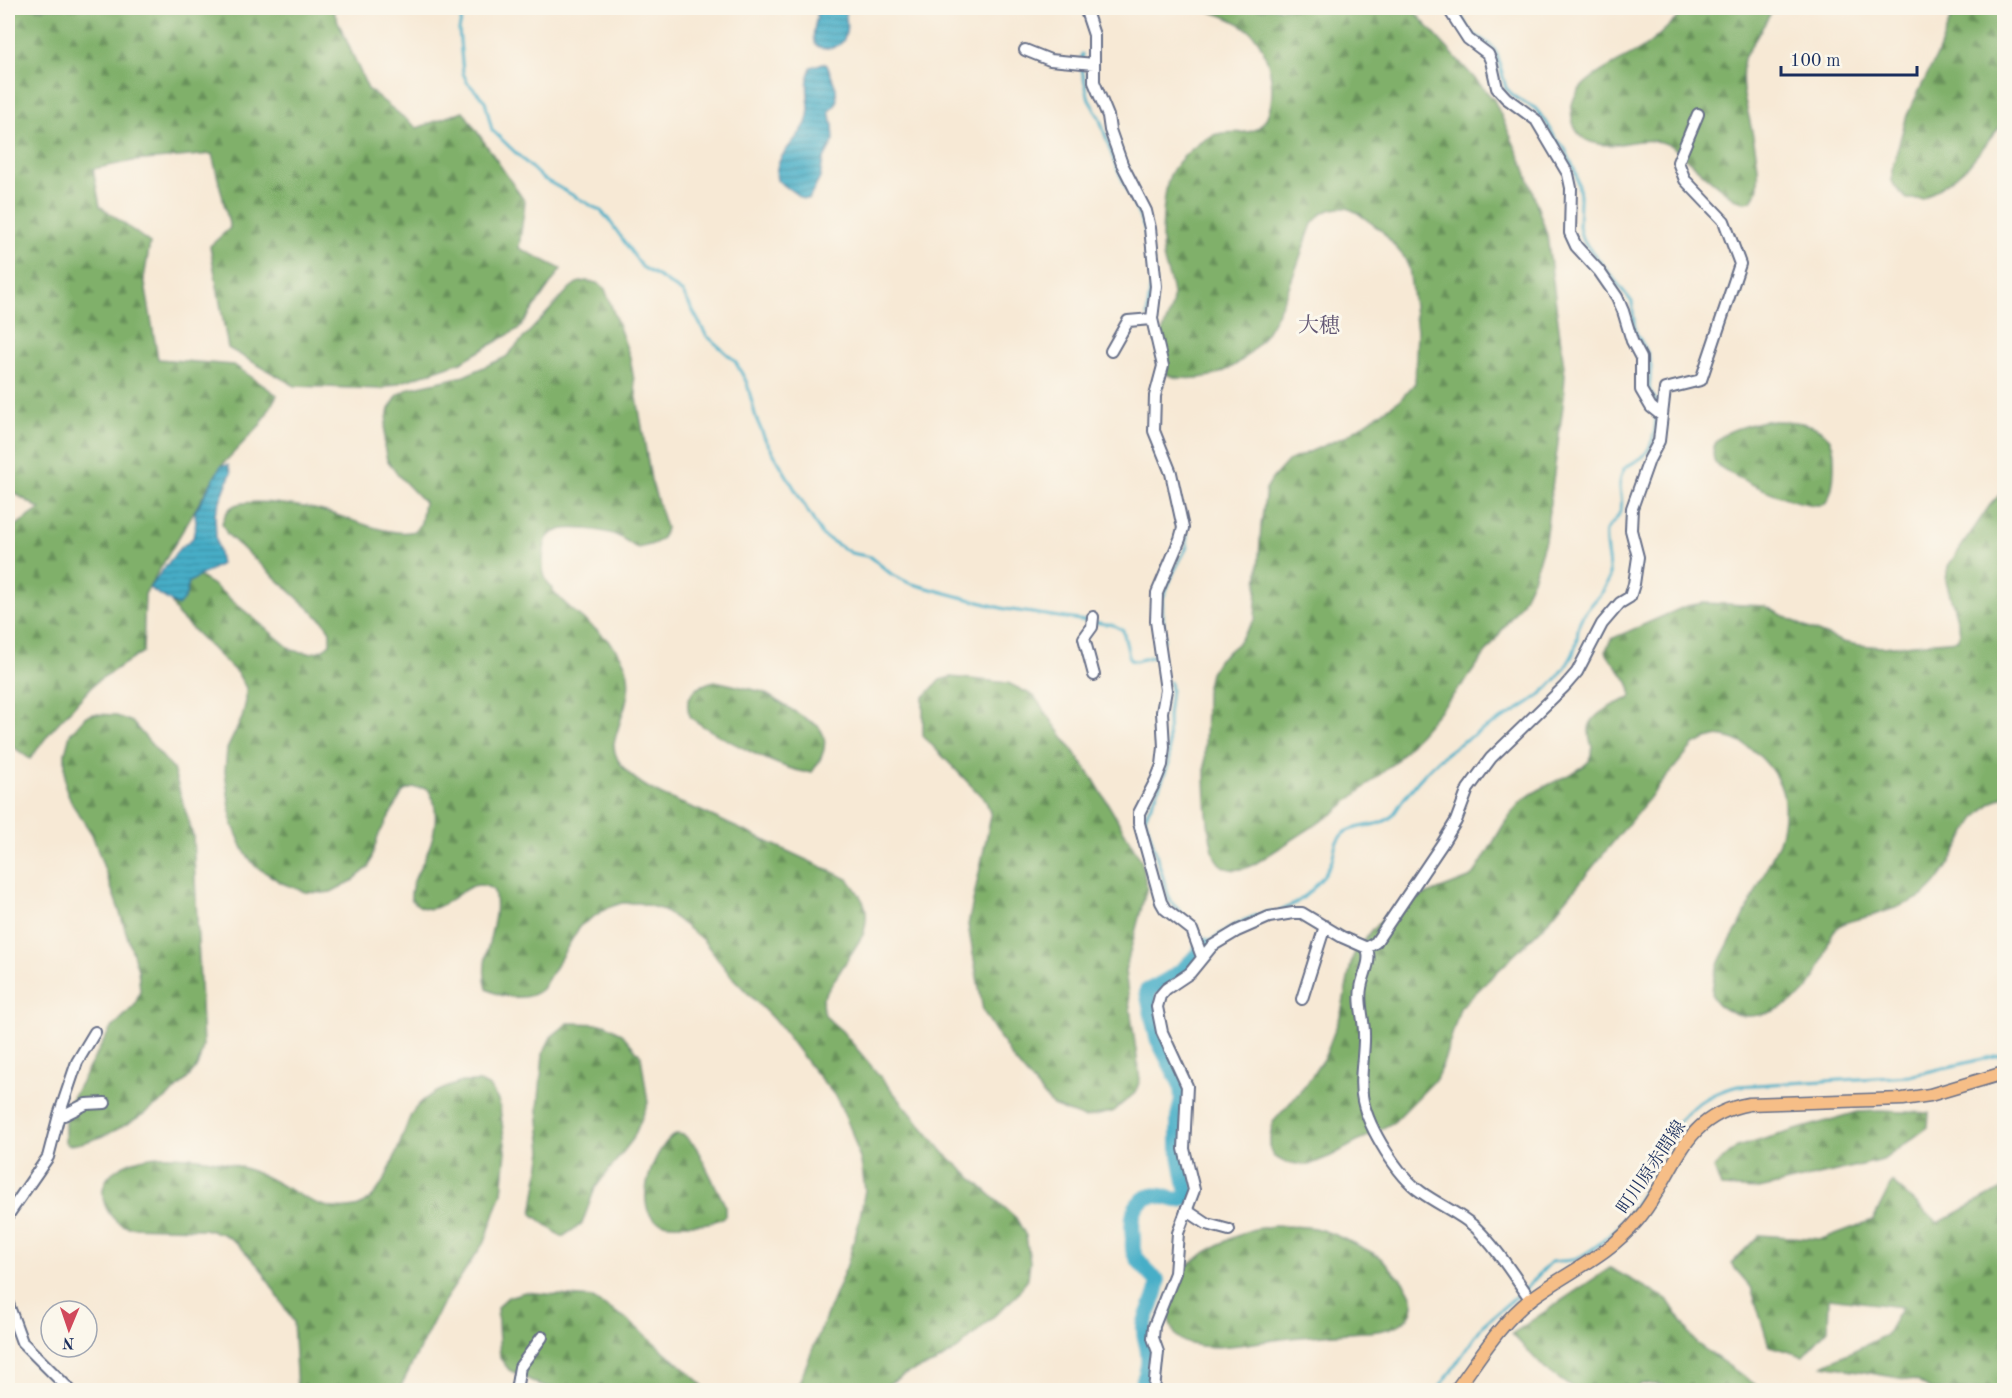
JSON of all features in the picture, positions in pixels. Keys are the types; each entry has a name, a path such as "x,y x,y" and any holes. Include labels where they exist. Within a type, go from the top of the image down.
{"main road":[{"name":"町川原赤間線","path":"1456,1390 1490,1344 1530,1300 1614,1245 1646,1209 1696,1128 1724,1110 1749,1104 1903,1099 1930,1095 2004,1073"}],"street":[{"path":"1085,8 1094,35 1094,82 1108,116 1110,130 1122,164 1149,220 1156,286 1152,320 1163,366 1155,396 1154,431 1170,473 1183,528 1157,593 1156,621 1166,690 1162,712 1164,747 1162,765 1139,813 1139,823 1161,902 1165,909 1192,930 1202,957"},
{"path":"1448,8 1468,39 1488,54 1497,88 1506,98 1536,120 1568,174 1571,188 1570,233 1576,246 1599,271 1617,297 1632,341 1641,358 1641,390 1651,407 1661,415"},
{"path":"1026,50 1050,60 1094,63"},
{"path":"1367,948 1376,942 1385,931 1442,844 1456,821 1468,789 1491,758 1577,672 1602,624 1620,603 1630,597 1638,557 1630,530 1632,508 1649,460 1659,441 1665,389 1701,380 1740,264 1724,221 1685,180 1678,162 1698,114"},
{"path":"1111,351 1128,321 1152,320"},
{"path":"1093,617 1092,627 1084,638 1094,675"},
{"path":"1154,1390 1158,1352 1153,1338 1154,1326 1175,1273 1178,1233 1194,1190 1184,1149 1187,1086 1162,1032 1157,1007 1160,996 1166,989 1190,973 1212,946 1237,931 1269,917 1293,912 1302,913 1342,938 1367,948"},
{"path":"1302,999 1325,926"},
{"path":"1367,948 1368,963 1361,987 1360,1003 1364,1033 1361,1092 1375,1131 1386,1154 1406,1179 1419,1191 1456,1213 1476,1229 1490,1244 1530,1300"},
{"path":"8,1215 48,1157 59,1115 78,1062 94,1032"},
{"path":"59,1115 64,1115 86,1104 105,1103"},
{"path":"1186,1210 1207,1224 1229,1230"},
{"path":"8,1304 22,1342 70,1390"},
{"path":"516,1390 520,1367 542,1337"}],"green space":[{"path":"8,8 332,8 368,89 417,128 463,111 525,202 519,248 561,269 520,328 461,362 381,389 295,386 228,348 210,246 230,228 212,154 133,161 93,169 100,206 150,243 144,278 158,359 234,365 277,395 261,424 221,466 145,594 143,652 97,681 51,731 30,759 8,743 8,531 40,509 8,489 8,458 15,453 8,431"},
{"path":"1197,8 1411,8 1494,100 1524,166 1547,235 1565,375 1545,540 1533,579 1522,602 1467,679 1396,761 1334,813 1253,865 1233,870 1219,864 1210,836 1205,782 1206,691 1210,673 1219,659 1237,644 1255,619 1261,526 1266,489 1288,461 1346,436 1400,400 1415,383 1417,331 1409,268 1404,257 1382,231 1356,212 1347,208 1338,208 1321,214 1312,224 1286,295 1274,319 1260,341 1244,359 1223,372 1199,378 1180,378 1163,372 1161,336 1173,302 1162,243 1164,205 1170,175 1185,155 1207,138 1222,133 1253,131 1261,125 1271,105 1271,78 1264,52 1258,41 1245,27 1218,14"},
{"path":"1687,8 1774,8 1744,58 1743,66 1743,90 1753,134 1758,175 1757,191 1751,200 1740,201 1733,198 1672,146 1650,140 1611,145 1591,142 1579,134 1573,122 1571,108 1575,96 1583,86 1593,77 1649,44"},
{"path":"1958,8 2004,8 2004,122 1968,166 1950,181 1923,199 1907,199 1892,181 1892,169 1907,115 1938,53 1950,20"},
{"path":"586,281 597,283 605,289 630,357 651,480 666,528 659,541 637,548 612,534 577,529 555,532 548,537 545,544 543,571 552,589 608,641 625,664 629,684 626,704 614,744 618,760 643,785 658,793 848,879 864,905 865,926 863,935 823,998 824,1013 842,1031 944,1153 1016,1218 1026,1236 1030,1262 1028,1278 1017,1295 958,1349 937,1362 903,1375 879,1390 796,1390 847,1265 865,1190 861,1162 851,1130 837,1098 780,1026 731,976 703,940 661,909 639,903 622,903 607,908 580,926 542,989 536,993 530,996 515,997 500,995 487,989 485,964 495,915 494,891 483,885 473,886 443,905 433,908 422,907 411,899 413,883 428,852 435,825 435,806 428,789 425,788 412,788 403,792 378,836 369,867 352,881 331,892 305,892 282,883 255,866 244,851 232,823 225,771 227,749 242,718 246,688 238,674 178,615 170,600 195,574 212,584 292,650 312,653 326,648 330,644 330,631 324,622 227,534 222,523 228,510 235,505 254,502 294,505 383,530 415,531 421,523 424,502 387,460 384,446 389,409 398,395 410,388 464,376 506,357 570,288"},
{"path":"1764,421 1791,421 1809,425 1824,433 1830,440 1834,454 1834,477 1825,504 1802,503 1786,498 1751,484 1715,463 1713,453 1715,444 1720,438 1736,429"},
{"path":"2004,490 2004,796 1979,814 1946,869 1926,893 1914,901 1850,921 1835,929 1814,981 1803,994 1787,1005 1767,1013 1751,1016 1736,1014 1722,1007 1712,995 1715,974 1779,842 1784,801 1782,790 1771,769 1745,745 1724,737 1704,740 1693,745 1545,925 1460,1008 1444,1061 1436,1079 1394,1122 1331,1156 1309,1165 1287,1163 1274,1157 1270,1149 1273,1122 1306,1085 1325,1056 1341,1014 1352,959 1358,946 1383,918 1407,902 1474,874 1503,825 1522,801 1538,790 1576,771 1589,761 1592,750 1589,730 1594,719 1605,710 1630,698 1631,692 1627,681 1607,654 1606,650 1611,639 1686,606 1704,603 1765,606 1805,627 1843,642 1858,645 1883,647 1957,640 1960,634 1959,626 1946,581 1948,566 1990,505"},
{"path":"951,677 1008,683 1034,696 1094,780 1141,860 1147,887 1125,971 1140,1080 1135,1093 1112,1112 1084,1118 1053,1106 1013,1059 983,1011 968,925 991,816 986,801 923,736 923,698 940,680"},
{"path":"715,681 763,692 818,726 825,743 819,761 812,772 787,767 769,760 715,733 691,718 688,704 692,694 696,689"},
{"path":"114,715 132,722 173,769 193,836 203,1046 196,1068 172,1093 156,1105 120,1128 84,1142 68,1145 65,1142 65,1121 69,1103 110,1030 135,1005 140,990 138,970 92,834 72,804 65,786 65,753 70,734 86,716"},
{"path":"568,1023 605,1024 622,1034 641,1056 648,1103 633,1139 595,1188 582,1224 562,1237 532,1214 542,1151 538,1110 543,1054 551,1037"},
{"path":"462,1082 480,1082 490,1087 499,1102 506,1151 502,1193 485,1241 441,1306 399,1390 297,1390 293,1321 261,1269 237,1243 223,1234 204,1229 128,1227 120,1224 108,1212 105,1204 103,1188 106,1180 118,1168 148,1157 164,1156 218,1161 262,1175 318,1204 342,1208 355,1207 365,1203 373,1196 387,1175 409,1119 419,1104 430,1095"},
{"path":"1858,1112 1929,1113 1928,1127 1883,1160 1759,1189 1721,1187 1714,1168 1737,1147"},
{"path":"676,1134 684,1135 696,1147 725,1205 725,1216 721,1219 704,1224 666,1224 654,1219 648,1211 646,1187 650,1174 661,1149"},
{"path":"1892,1182 1938,1223 2004,1188 2004,1390 1931,1390 1917,1381 1823,1365 1886,1335 1902,1307 1829,1298 1828,1329 1803,1356 1769,1346 1751,1287 1731,1264 1759,1235 1822,1239 1873,1220"},
{"path":"1273,1226 1318,1229 1379,1257 1406,1286 1413,1307 1410,1315 1395,1326 1368,1332 1209,1347 1187,1343 1180,1339 1170,1323 1167,1303 1171,1288 1179,1275 1190,1264 1218,1245 1249,1231"},
{"path":"1610,1268 1667,1299 1696,1343 1763,1390 1669,1390 1663,1385 1640,1384 1638,1390 1575,1390 1545,1369 1512,1334"},
{"path":"525,1292 591,1298 624,1317 699,1381 706,1390 564,1390 540,1385 509,1370 500,1358 497,1307 508,1297"}],"water":[{"path":"817,8 845,8 846,33 843,41 837,46 823,48 814,41"},
{"path":"823,63 827,65 836,88 837,103 829,112 834,140 823,160 820,178 809,199 803,199 777,180 776,172 782,157 806,123 809,110 808,82 811,67"},
{"path":"228,465 231,473 215,514 216,538 221,564 189,582 185,598 178,606 149,588 179,549 193,538 196,523 195,512 221,466"}],"waterway":[{"path":"464,8 459,30 463,73 467,82 485,101 492,130 542,178 601,211 642,267 683,293 706,335 735,361 747,383 756,418 765,439 822,535 851,553 871,557 891,574 909,583 1005,609 1113,625 1123,630 1130,660 1136,661 1158,655"},
{"path":"1455,8 1472,33 1492,46 1497,54 1506,88 1516,98 1535,108 1555,138 1564,147 1576,173 1580,195 1579,227 1582,239 1632,302 1635,331 1648,354 1651,366 1649,389 1657,402 1656,409"},
{"path":"1082,54 1082,70 1089,100 1099,117 1114,161 1145,229 1146,238"},
{"path":"1147,316 1151,283"},
{"path":"1280,910 1302,898 1320,880 1332,861 1338,840 1344,833 1355,828 1380,823 1391,817 1421,778 1442,757 1465,740 1532,701 1560,674 1572,656 1582,617 1608,582 1606,530 1615,520 1622,506 1620,480 1624,469 1647,452 1654,434 1656,415"},
{"path":"1164,640 1162,600 1187,547 1187,533"},
{"path":"1170,682 1169,763 1145,817 1170,901 1198,930 1204,945 1245,920 1271,912"},
{"path":"1139,1390 1148,1364 1144,1327 1158,1282 1133,1251 1134,1213 1140,1202 1152,1196 1180,1200 1184,1199 1187,1192 1178,1144 1181,1085 1157,1038 1147,991 1179,972 1193,960 1204,945"},
{"path":"1438,1390 1483,1325 1528,1286 1551,1262 1578,1258 1600,1243 1619,1225 1643,1193 1676,1126 1690,1110 1707,1098 1738,1086 1909,1076 2004,1054"}],"district":[{"name":"大穂","path":"1319,325"}]}
